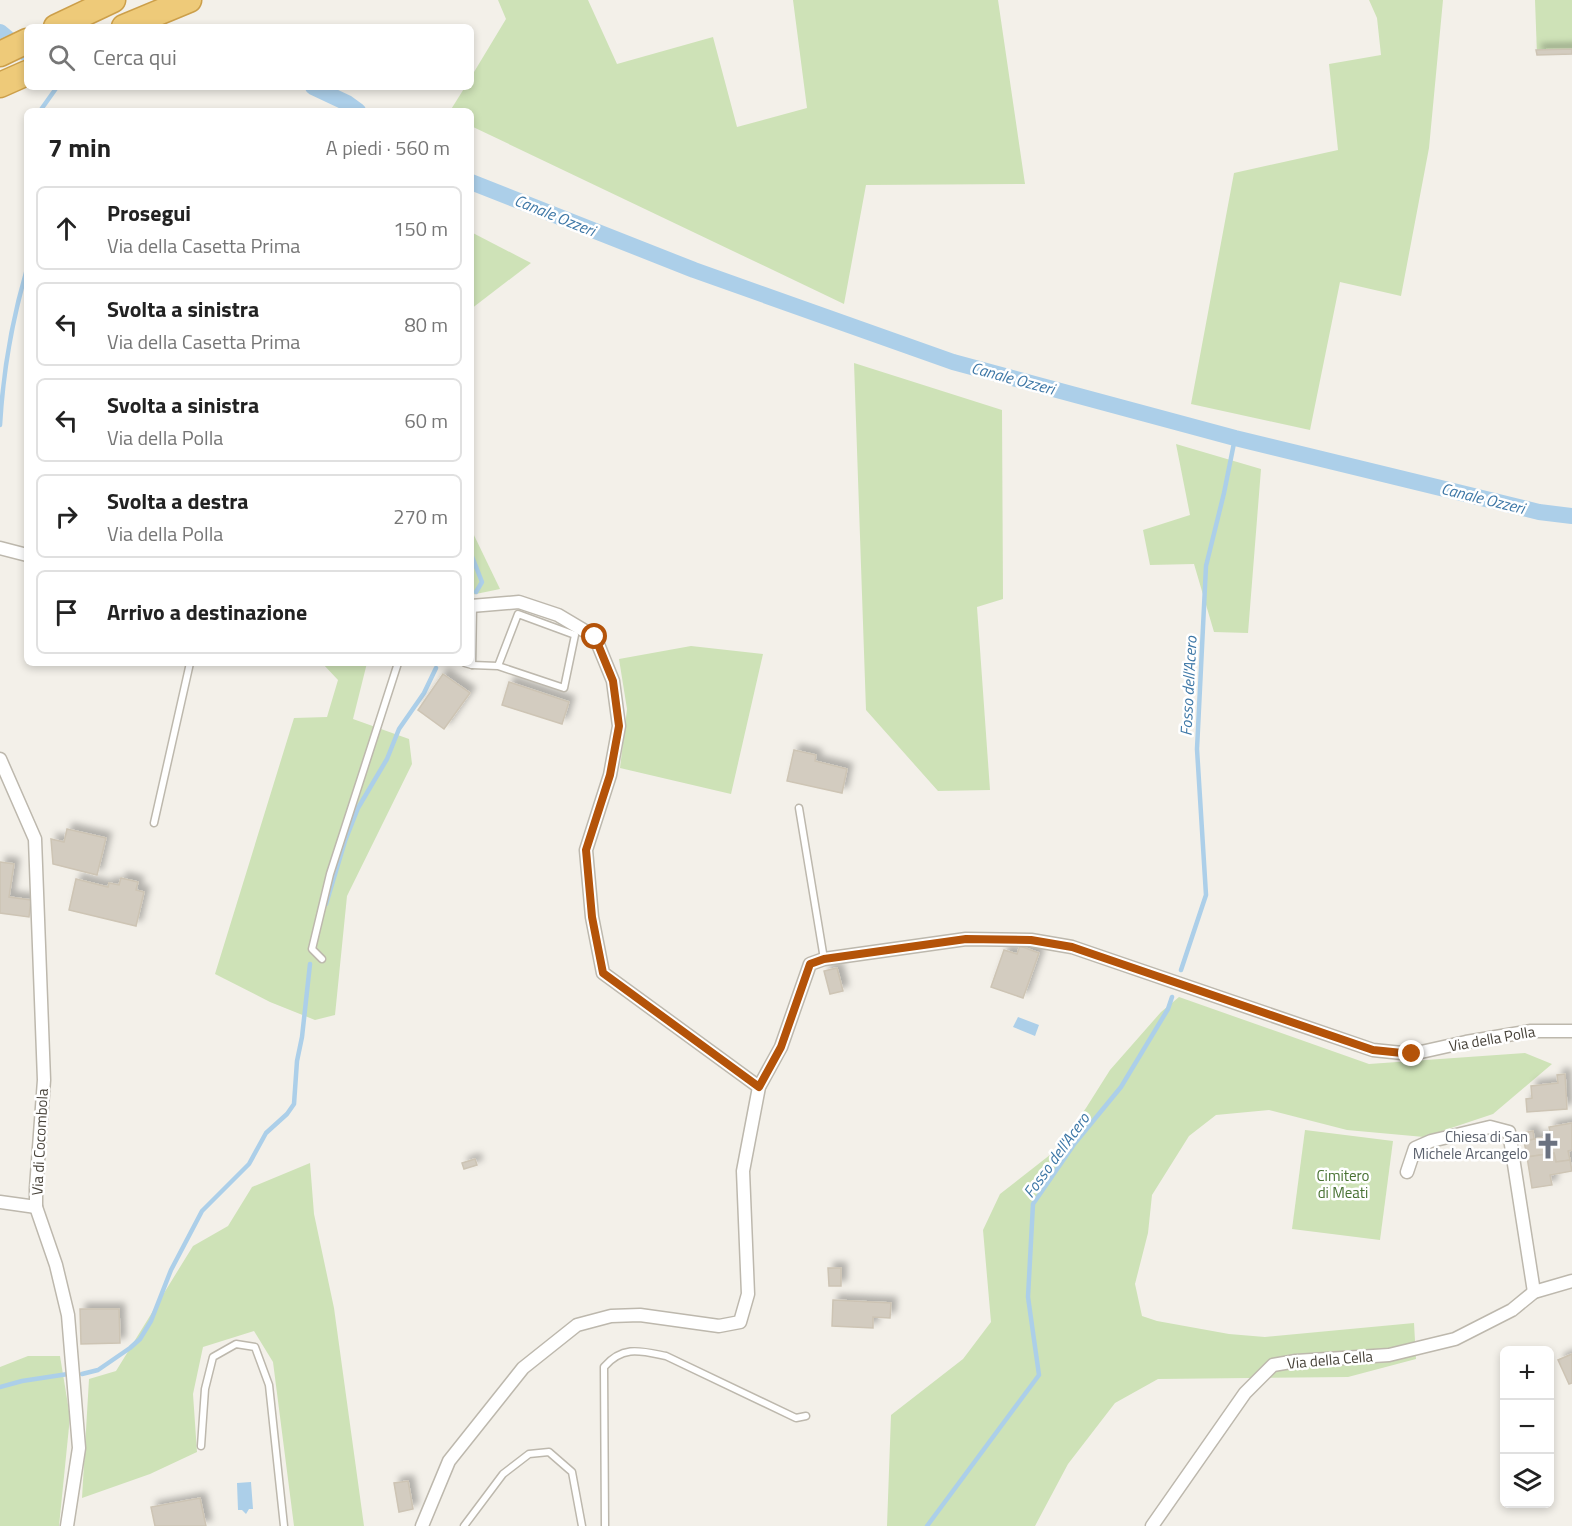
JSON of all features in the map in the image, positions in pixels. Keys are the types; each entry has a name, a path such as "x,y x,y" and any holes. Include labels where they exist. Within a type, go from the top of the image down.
{"highway":[{"path":"62,24 113,0"},
{"path":"132,24 189,0"},
{"path":"0,54 24,42"},
{"path":"0,86 24,74"}],"street":[{"path":"0,548 24,554"},
{"path":"474,606 519,602 558,615 595,637 613,681 619,726 610,775 586,850 592,917 603,973 759,1087"},
{"name":"Via di Cocombola","path":"0,759 35,839 44,1080 36,1207 56,1265 69,1326 79,1448 67,1526"},
{"name":"Via della Polla","path":"824,959 966,939 1031,940 1072,947 1373,1050 1412,1054 1531,1030 1572,1030"},
{"path":"422,1526 450,1461 523,1368 577,1325 611,1316 640,1315 719,1326 740,1322 748,1294 743,1171 759,1087 781,1047 810,964 824,959"},
{"path":"1407,1172 1415,1148 1431,1141 1490,1127 1509,1132 1534,1292"},
{"path":"0,1202 36,1207"},
{"name":"Via della Cella","path":"1152,1526 1245,1392 1273,1365 1296,1361 1389,1355 1455,1339 1512,1310 1534,1292 1572,1281"}],"lane":[{"path":"474,665 498,666 564,688 575,635 518,614 498,666"},
{"path":"154,823 189,666"},
{"path":"322,959 312,949 330,874 397,666"},
{"path":"799,808 824,959"},
{"path":"201,1446 205,1389 213,1356 236,1344 255,1347 269,1384 284,1526"},
{"path":"604,1526 604,1367 612,1357 626,1351 666,1356 796,1418 806,1416"},
{"path":"464,1526 504,1474 529,1454 549,1452 572,1472 582,1526"}],"green space":[{"path":"498,0 588,0 617,64 713,37 737,127 807,108 793,0 998,0 1025,184 866,185 844,304 474,127 474,108 452,108 463,90 474,90 474,72 506,19"},
{"path":"1369,0 1443,0 1429,148 1401,296 1340,282 1310,430 1191,404 1234,173 1338,150 1329,64 1381,55 1377,18"},
{"path":"1535,0 1572,0 1572,54 1537,55"},
{"path":"474,234 531,263 474,307"},
{"path":"854,363 1002,410 1003,599 977,607 990,790 938,791 866,710"},
{"path":"1176,444 1261,469 1248,633 1214,632 1194,564 1150,565 1143,530 1190,515"},
{"path":"474,535 500,589 474,594"},
{"path":"691,646 763,654 731,794 620,768 627,709 619,659"},
{"path":"325,666 366,666 353,719 409,739 412,764 347,896 335,1015 315,1020 270,1002 215,974 294,718 327,717 338,680"},
{"path":"1179,997 1369,1064 1525,1053 1552,1064 1493,1114 1424,1137 1347,1130 1269,1110 1216,1115 1189,1136 1152,1195 1148,1233 1135,1284 1142,1316 1157,1321 1229,1334 1265,1337 1414,1323 1416,1359 1348,1377 1158,1379 1115,1403 1068,1464 1035,1526 887,1526 891,1415 963,1359 991,1322 983,1230 1000,1194 1055,1151 1110,1070 1161,1012"},
{"name":"Cimitero di Meati","path":"1305,1130 1393,1141 1380,1240 1292,1229"},
{"path":"310,1163 314,1214 334,1308 364,1526 294,1526 273,1362 254,1331 203,1347 193,1394 197,1452 150,1474 82,1498 89,1379 116,1371 193,1246 228,1226 252,1187"},
{"path":"28,1356 60,1356 70,1417 59,1526 0,1526 0,1367"}],"water":[{"path":"1018,1017 1039,1025 1035,1036 1013,1027"},
{"path":"251,1482 253,1509 249,1509 246,1514 238,1510 237,1483"}],"building":[{"path":"1572,49 1572,54 1537,55 1536,50"},
{"path":"443,674 470,693 444,729 418,710"},
{"path":"509,682 569,702 562,724 502,705"},
{"path":"794,750 816,755 815,761 847,769 842,793 787,781"},
{"path":"67,829 106,838 97,875 53,864 51,839 64,842"},
{"path":"0,862 14,864 9,897 31,900 29,917 0,913"},
{"path":"121,878 138,882 136,890 144,892 136,926 69,910 76,879 108,887 109,883 119,885"},
{"path":"1020,946 1039,953 1023,998 991,987 1004,950 1017,954"},
{"path":"837,968 843,991 830,994 824,971"},
{"path":"1565,1074 1567,1109 1527,1112 1526,1099 1532,1098 1531,1086 1558,1083 1557,1075"},
{"name":"Chiesa di San Michele Arcangelo","path":"1572,1123 1572,1150 1568,1151 1570,1160 1556,1162 1554,1153 1527,1157 1524,1141 1551,1136 1549,1127"},
{"path":"1533,1131 1534,1139 1524,1141 1523,1133"},
{"path":"1554,1153 1556,1162 1570,1160 1572,1171 1550,1175 1552,1185 1532,1188 1527,1157"},
{"path":"475,1159 477,1165 464,1169 462,1163"},
{"path":"828,1268 841,1268 841,1286 829,1286"},
{"path":"833,1300 891,1303 890,1318 873,1317 873,1328 832,1326"},
{"path":"80,1309 119,1309 120,1343 81,1344"},
{"path":"1572,1354 1572,1383 1569,1384 1558,1360"},
{"path":"408,1481 413,1509 399,1512 394,1483"},
{"path":"200,1498 206,1526 155,1526 151,1507"}],"waterway":[{"name":"Canale Ozzeri","path":"0,32 24,52"},
{"path":"42,108 55,90"},
{"name":"Canale Ozzeri","path":"319,90 354,108"},
{"name":"Canale Ozzeri","path":"474,183 694,270 953,362 1235,438 1539,512 1572,516"},
{"path":"0,425 9,346 24,280"},
{"name":"Fosso dell'Acero","path":"1181,970 1206,895 1197,749 1206,566 1235,438"},
{"path":"474,562 482,582 476,592"},
{"path":"326,904 345,841 358,808 387,759 399,729 424,693 436,668"},
{"path":"82,1374 98,1370 140,1339 151,1321 171,1270 202,1211 249,1164 266,1133 287,1114 294,1104 297,1061 310,964"},
{"name":"Fosso dell'Acero","path":"927,1526 1039,1375 1028,1297 1033,1204 1075,1143 1121,1087 1168,1009 1172,997"},
{"path":"0,1387 68,1374"}],"place":[{"name":"Chiesa di San Michele Arcangelo","path":"1548,1146"}],"route":[{"path":"595,637 613,681 619,726 610,775 586,850 592,917 603,973 759,1087 781,1047 810,964 824,959 966,939 1031,940 1072,947 1186,988 1373,1050 1412,1054"}]}
